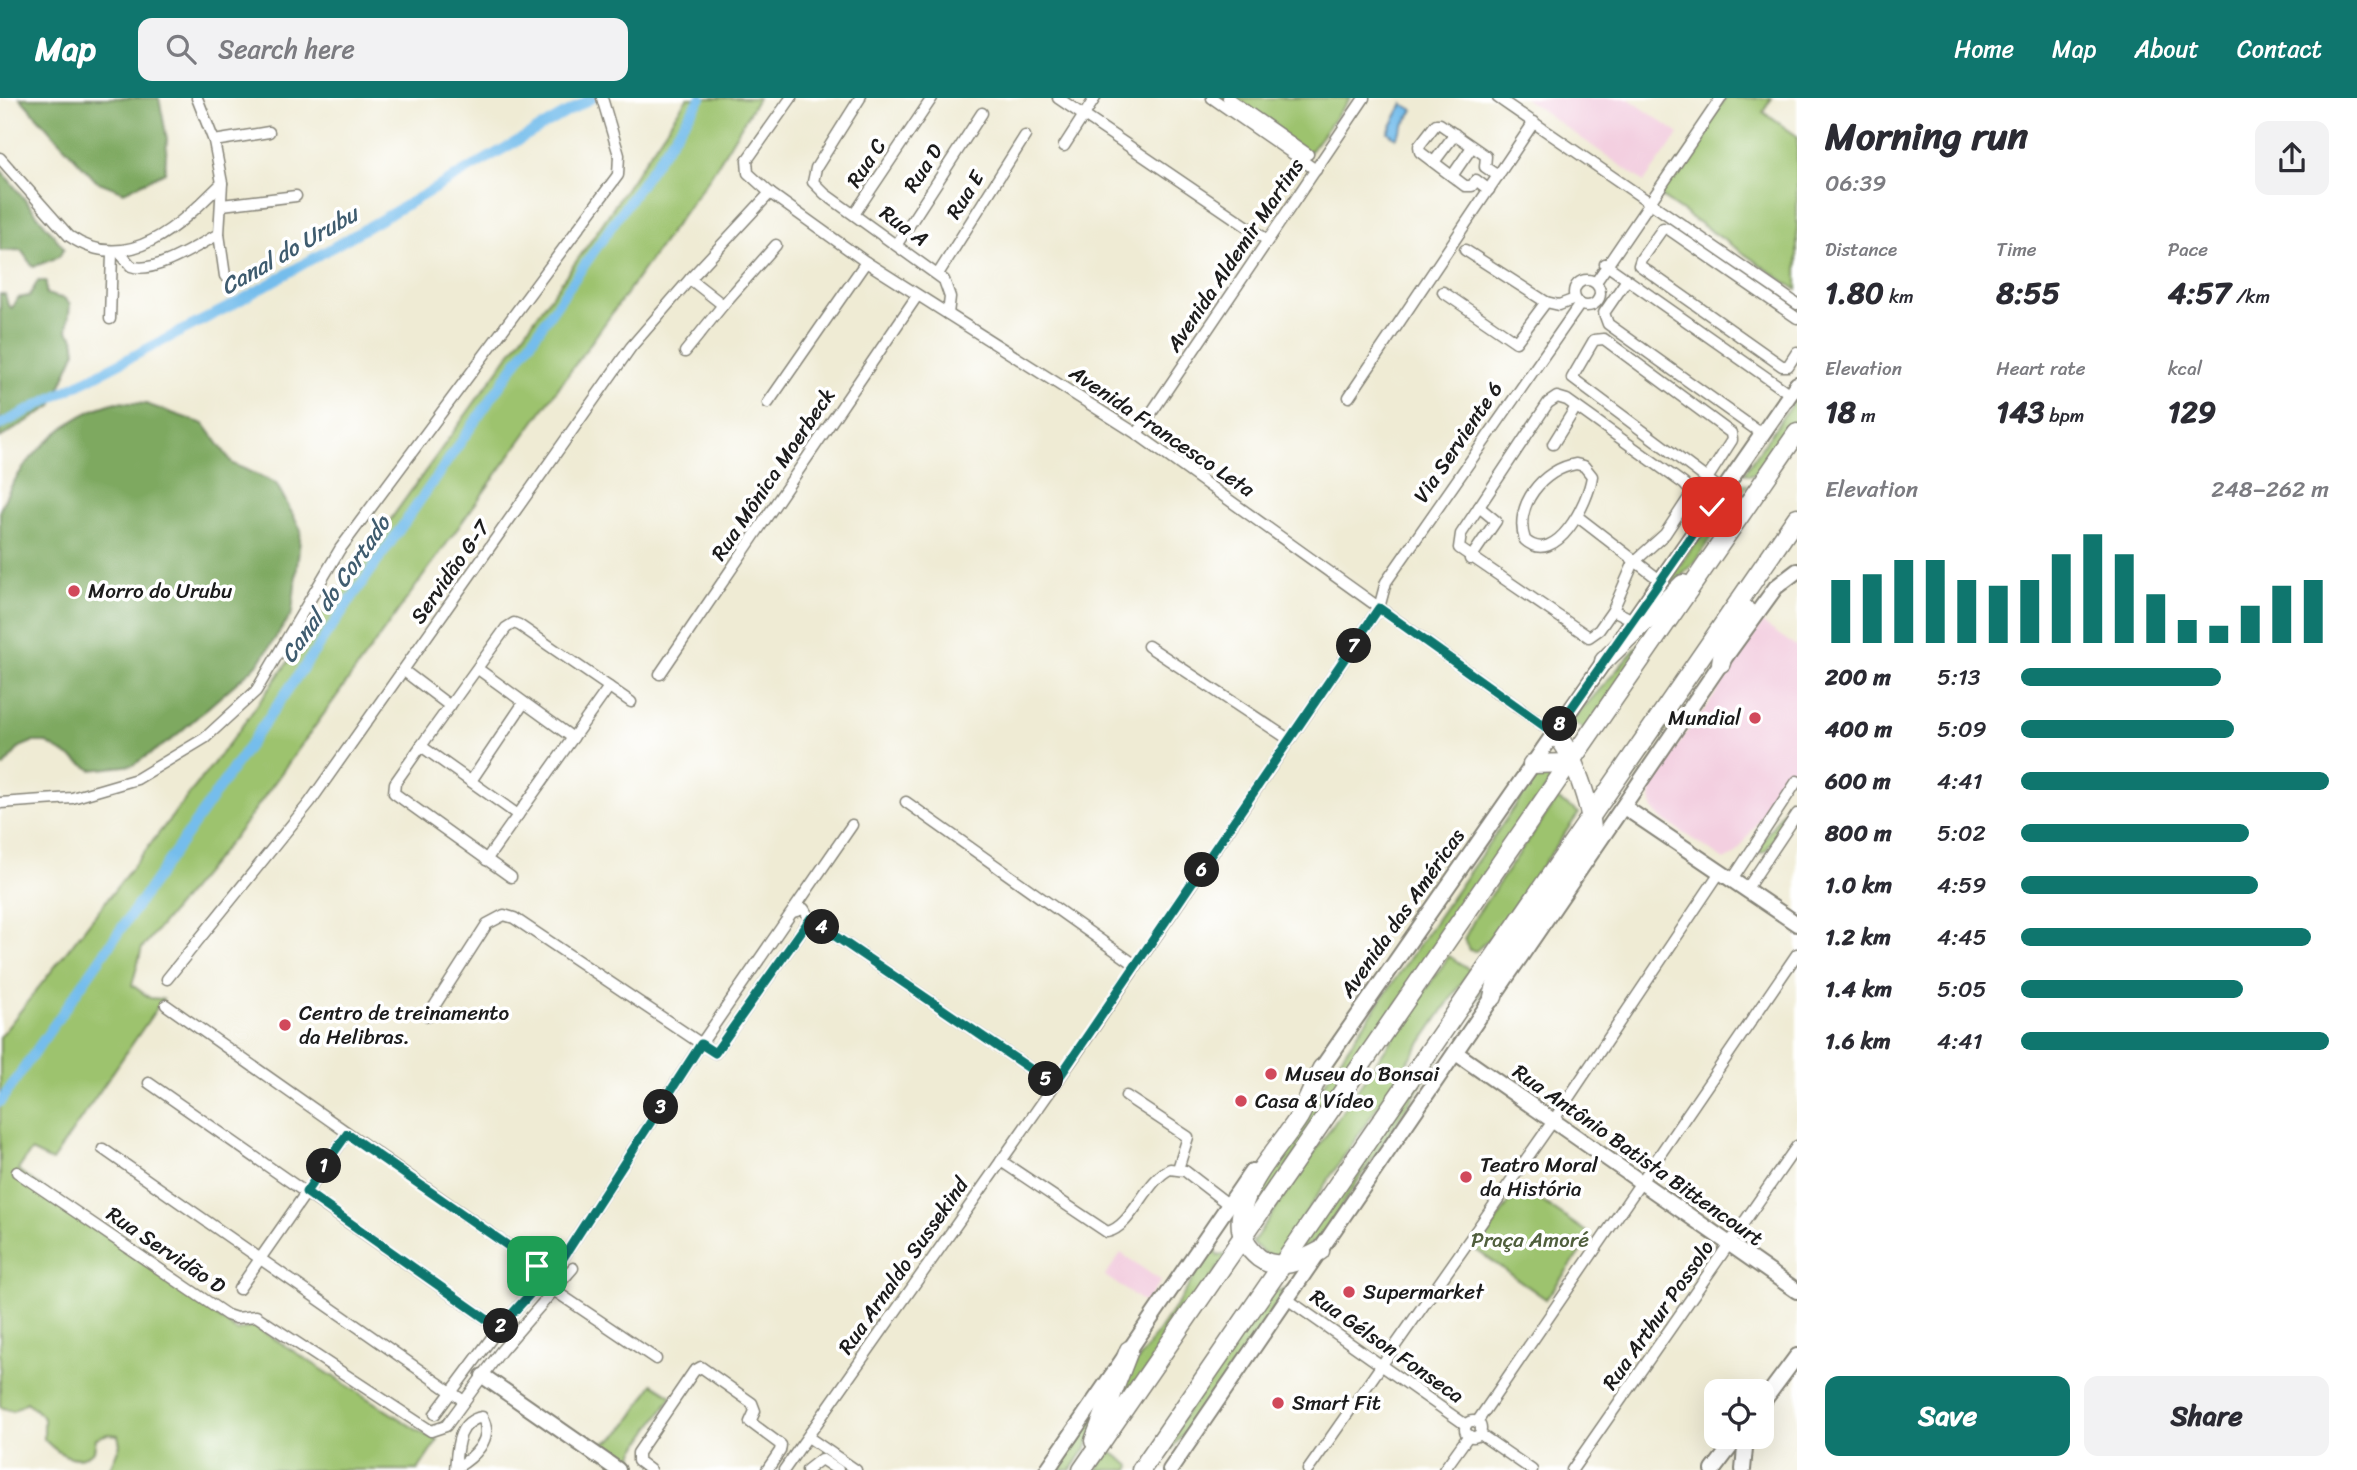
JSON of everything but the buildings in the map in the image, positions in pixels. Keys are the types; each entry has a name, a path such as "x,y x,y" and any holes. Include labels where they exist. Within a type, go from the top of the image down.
{"highway":[{"path":"1083,1469 1797,433"},
{"path":"1141,1470 1797,517"},
{"path":"1604,662 1711,558"},
{"path":"1721,663 1723,650 1762,575 1765,564"},
{"path":"1493,997 1499,972 1592,835 1592,814 1564,744 1554,733"},
{"path":"1532,764 1571,763"},
{"path":"1320,1251 1301,1260 1282,1264 1263,1260 1252,1251 1244,1236 1241,1219 1247,1192 1299,1116 1322,1068"},
{"path":"1083,1469 1129,1350"}],"main road":[{"name":"Avenida das Américas","path":"1047,1470 1793,389"},
{"path":"1170,1470 1721,663 1776,587 1797,570"},
{"path":"1624,807 1797,924"},
{"name":"Rua Antônio Batista Bittencourt","path":"1456,1053 1797,1291"},
{"path":"1774,1387 1797,1356"},
{"path":"483,1376 616,1469"},
{"path":"1713,1470 1729,1449"},
{"path":"1743,1470 1745,1449"}],"street":[{"path":"197,98 214,141 222,183 219,234 225,276"},
{"path":"0,803 72,798 138,779 205,738 256,691 340,550 618,175 619,155 602,98"},
{"name":"Avenida Francesco Leta","path":"791,98 751,154 745,168 770,193 917,296 1137,434 1554,733"},
{"name":"Rua A","path":"860,98 816,168 813,182 825,194 938,274 949,289 948,314"},
{"name":"Rua C","path":"855,214 932,98"},
{"path":"1058,98 1267,240"},
{"path":"1064,146 1095,98"},
{"path":"1212,98 1316,170"},
{"path":"1228,98 1308,154"},
{"name":"Avenida Aldemir Martins","path":"1137,434 1364,98"},
{"path":"1498,98 1797,304"},
{"path":"1595,282 1721,98"},
{"name":"Rua D","path":"897,244 982,113"},
{"path":"1349,397 1534,122"},
{"path":"1436,124 1472,147 1486,156 1485,166 1468,187 1420,152 1419,146 1436,124"},
{"path":"214,141 269,132"},
{"path":"1434,162 1455,134"},
{"name":"Rua E","path":"938,274 1025,136"},
{"path":"1452,176 1472,147"},
{"path":"0,158 69,236 83,246 116,253 131,266 147,267 171,260 219,234"},
{"path":"1485,166 1498,176"},
{"path":"1476,180 1489,190"},
{"path":"116,253 146,243 173,227 222,183"},
{"name":"Servidão G-7","path":"167,979 272,852 404,671 631,347 770,193"},
{"path":"222,205 296,196"},
{"path":"1797,318 1668,229 1663,228 1641,259 1639,265 1783,366 1788,366 1797,352"},
{"path":"685,352 776,245"},
{"path":"1465,250 1545,302 1559,306 1578,301 1589,306 1597,302 1600,289 1595,282 1587,279 1578,282 1574,290 1578,301"},
{"path":"110,318 116,253"},
{"path":"768,403 866,262"},
{"path":"1605,264 1626,281 1793,389"},
{"path":"690,279 723,306"},
{"path":"1626,281 1604,313 1608,324 1762,434"},
{"path":"1443,292 1516,342 1545,302"},
{"name":"Rua Mônica Moerbeck","path":"660,674 917,296"},
{"name":"Via Serviente 6","path":"1290,740 1379,608 1386,582 1578,301"},
{"path":"1707,479 1731,440 1731,433 1604,339 1594,340 1572,372 1572,378 1723,491"},
{"path":"1692,493 1665,534 1634,562 1613,610 1595,635 1583,635 1471,559 1459,548 1458,541 1479,507 1548,403 1557,397 1576,407 1712,507"},
{"path":"1553,444 1576,407"},
{"path":"1576,464 1584,466 1592,476 1586,501 1578,517 1557,539 1539,548 1525,541 1522,520 1533,492 1558,468 1576,464"},
{"path":"1471,559 1496,521 1479,507"},
{"path":"1578,517 1661,581"},
{"path":"1613,610 1633,620"},
{"path":"511,877 394,793 396,783 421,746 506,628 514,623 631,702"},
{"path":"1148,646 1290,740"},
{"path":"478,669 572,738"},
{"path":"404,671 450,706"},
{"path":"486,860 609,687"},
{"path":"471,781 523,704"},
{"name":"Rua Arnaldo Sussekind","path":"785,1468 1054,1085 1290,740"},
{"path":"421,746 518,814"},
{"path":"1732,880 1797,781"},
{"path":"906,802 1136,966"},
{"path":"1746,890 1797,814"},
{"path":"435,1414 499,1328 563,1258 701,1044 852,825"},
{"path":"1754,848 1756,856 1765,859"},
{"path":"1308,1470 1553,1121 1720,872"},
{"path":"793,912 804,909 810,919 1054,1085"},
{"path":"428,1016 487,925 504,915 514,918 715,1053 810,919"},
{"path":"1444,1470 1467,1430 1477,1422 1797,954"},
{"path":"166,1005 537,1266"},
{"path":"149,1083 512,1337"},
{"path":"1126,1096 1188,1137 1178,1169"},
{"path":"239,1289 347,1134"},
{"name":"Rua Arthur Possolo","path":"1573,1470 1797,1146"},
{"path":"103,1149 464,1401 512,1337 573,1268"},
{"path":"1000,1161 1107,1232 1119,1227 1156,1178 1170,1169 1178,1169 1230,1205"},
{"name":"Rua Servidão D","path":"17,1172 227,1315 236,1318 256,1316 426,1429 441,1430 464,1401"},
{"path":"555,1291 656,1359"},
{"name":"Rua Gélson Fonseca","path":"1287,1299 1467,1430"},
{"path":"650,1470 638,1461 638,1453 694,1371 701,1367 752,1403 755,1411 750,1422 781,1445 767,1470"},
{"path":"482,1417 486,1425 482,1446 469,1460 455,1469 459,1436 472,1420 482,1417"},
{"path":"1477,1422 1481,1429 1480,1434"},
{"path":"1467,1430 1480,1434 1532,1470"},
{"path":"807,1437 856,1470"},
{"path":"775,1458 785,1468"},
{"path":"807,1470 821,1459 838,1470"}],"shaded area":[{"path":"1524,98 1628,98 1679,134 1644,182"},
{"name":"Mundial","path":"1762,623 1797,647 1797,765 1735,855 1724,860 1661,818 1653,810 1650,791 1696,717 1704,711"},
{"path":"1121,1253 1161,1281 1145,1303 1105,1276"}],"green space":[{"path":"20,98 159,98 167,139 165,172 124,192 96,181"},
{"path":"687,98 758,98 712,174 241,829 142,948 132,985 150,998 163,999 52,1161 31,1151 18,1170 237,1331 254,1326 422,1433 438,1440 418,1470 109,1470 120,1445 118,1435 108,1434 96,1438 94,1451 81,1458 61,1453 44,1439 44,1418 27,1402 13,1411 0,1407 0,1037 237,733 590,242"},
{"path":"1218,98 1350,98 1305,158"},
{"path":"1726,98 1772,98 1763,112 1797,136 1797,290 1657,194"},
{"path":"0,169 64,248 59,257 33,267 21,250 0,251"},
{"path":"38,281 46,281 46,294 65,299 70,305 67,331 74,338 76,351 52,406 0,438 0,294 5,294 8,305 12,308 18,298 29,296"},
{"path":"1797,396 1797,423 1757,472 1750,475 1744,473"},
{"path":"117,402 146,404 204,424 233,464 276,483 301,530 292,613 259,663 171,740 133,765 92,770 45,742 32,742 20,747 3,767 0,765 0,510 19,474 46,442 80,417"},
{"path":"1740,479 1742,484 1748,485 1694,563 1651,606"},
{"path":"1670,612 1586,730 1571,721 1644,639"},
{"path":"1723,641 1642,767 1613,808 1610,794"},
{"path":"1549,767 1559,769 1247,1225 1252,1196 1340,1059 1535,777"},
{"path":"1557,799 1579,813 1497,931 1476,951 1469,950 1464,939 1476,916"},
{"path":"1788,810 1790,815 1766,851 1761,853 1758,848 1783,811"},
{"path":"1449,956 1470,970 1276,1257 1267,1255 1252,1243"},
{"path":"1502,962 1321,1237 1294,1255 1443,1041"},
{"name":"Praça Amoré","path":"1520,1186 1592,1236 1546,1299 1472,1247 1481,1244"},
{"path":"1213,1244 1217,1255 1227,1255 1104,1433 1126,1378 1184,1294"},
{"path":"1273,1286 1278,1291 1288,1287 1201,1413 1154,1470 1147,1470"},
{"path":"653,1384 672,1396 634,1452 633,1462 638,1470 599,1443 607,1442 622,1430"},
{"path":"1108,1396 1087,1447 1071,1470 1055,1470"},
{"path":"1110,1451 1131,1466 1129,1470 1097,1470"}],"water":[{"path":"1403,104 1413,110 1396,138 1388,132"}],"waterway":[{"name":"Canal do Urubu","path":"0,425 234,304 592,98"},
{"name":"Canal do Cortado","path":"0,1102 701,98"}],"place":[{"name":"Morro do Urubu","path":"74,591"},
{"name":"Mundial","path":"1755,718"},
{"name":"Centro de treinamento da Helibras.","path":"285,1025"},
{"name":"Museu do Bonsai","path":"1271,1074"},
{"name":"Casa & Vídeo","path":"1241,1101"},
{"name":"Teatro Moral da História","path":"1466,1177"},
{"name":"Supermarket","path":"1349,1292"},
{"name":"Smart Fit","path":"1278,1403"}],"route":[{"path":"537,1266 347,1134 306,1192 499,1328 563,1258 701,1044 715,1053 810,919 1054,1085 1379,608 1554,733 1712,507"}]}
